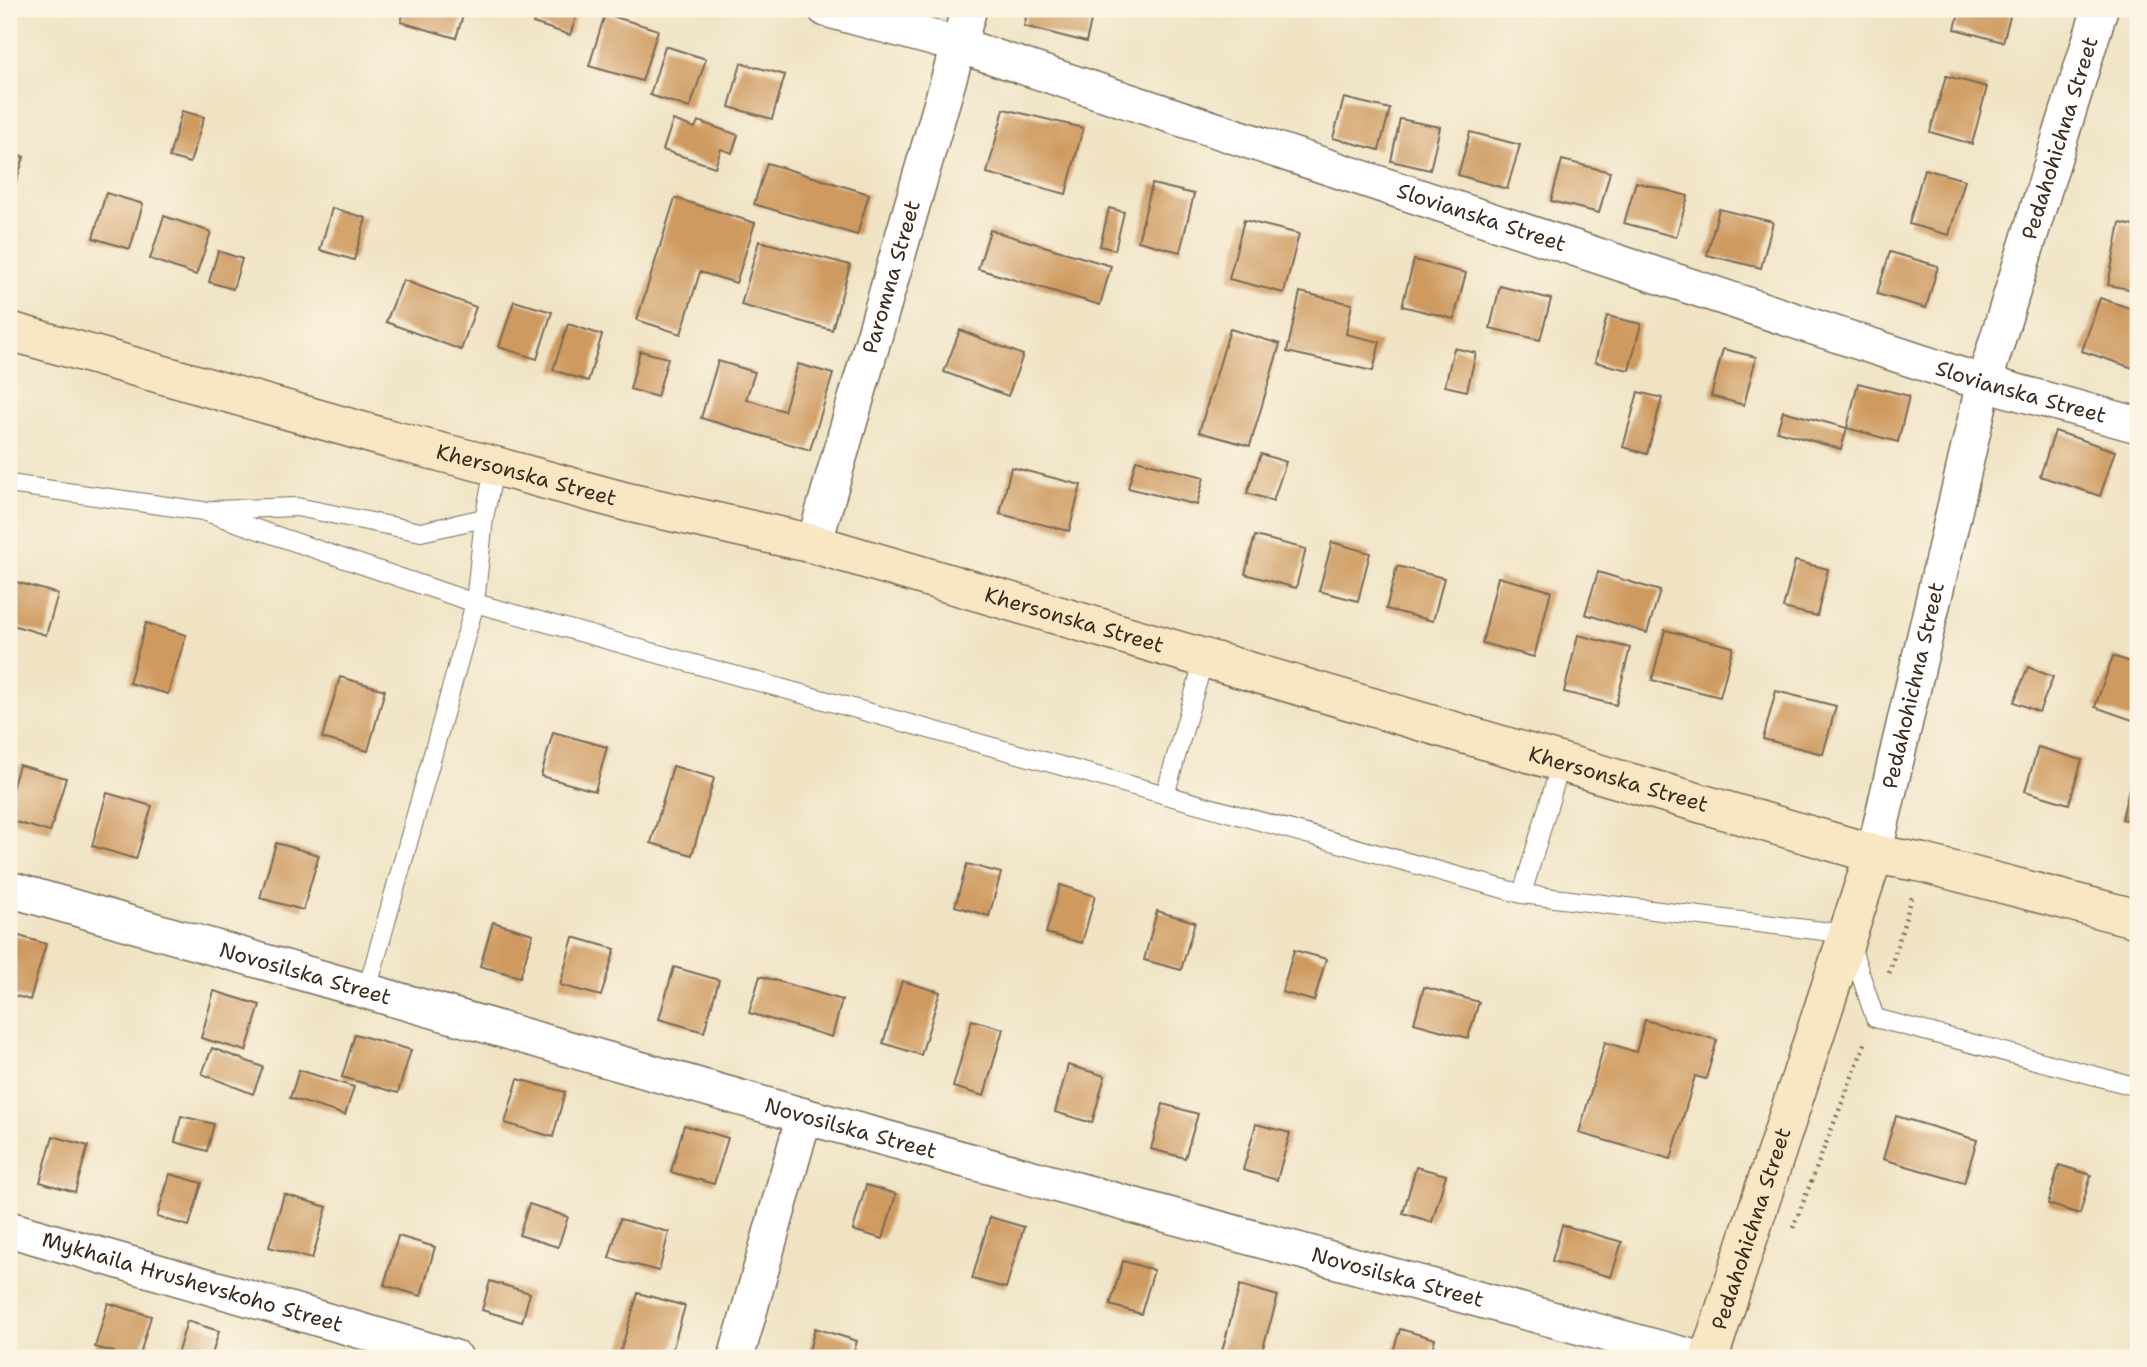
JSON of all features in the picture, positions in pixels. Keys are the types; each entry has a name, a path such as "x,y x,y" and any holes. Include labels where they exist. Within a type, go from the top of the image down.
{"main road":[{"name":"Khersonska Street","path":"9,331 389,439 627,502 814,544 1874,854 1923,863 2138,919"},
{"name":"Pedahohichna Street","path":"1709,1358 1874,854"}],"street":[{"name":"Slovianska Street","path":"826,9 958,45 1984,383 2138,425"},
{"name":"Paromna Street","path":"814,544 968,9"},
{"name":"Pedahohichna Street","path":"1874,854 1984,383 2100,9"},
{"name":"Novosilska Street","path":"9,889 804,1116 1695,1358"},
{"path":"737,1358 804,1116"},
{"name":"Mykhaila Hrushevskoho Street","path":"9,1229 455,1358"}],"lane":[{"path":"367,990 475,603 484,518 495,466"},
{"path":"9,484 203,511 297,507 421,532 484,518"},
{"path":"203,511 475,603 1522,894 1847,933 1875,1018 2138,1087"},
{"path":"1165,795 1204,659"},
{"path":"1522,894 1561,763"}],"path":[{"path":"1792,1232 1875,1018 1923,863"}],"building":[{"path":"405,9 465,9 456,38 401,22"},
{"path":"538,9 579,9 570,35 533,23"},
{"path":"1028,9 1094,9 1086,42 1024,26"},
{"path":"1960,9 2012,9 2003,42 1955,29"},
{"path":"605,14 658,30 642,81 589,66"},
{"path":"665,46 706,59 690,108 650,95"},
{"path":"741,63 785,75 772,119 729,107"},
{"path":"1946,76 1987,87 1972,144 1930,132"},
{"path":"1344,98 1390,109 1379,150 1333,138"},
{"path":"1004,109 1083,128 1066,194 987,173"},
{"path":"182,111 204,117 190,163 169,157"},
{"path":"1400,119 1440,127 1430,170 1391,161"},
{"path":"673,120 695,128 698,121 738,135 732,153 721,149 715,167 663,150"},
{"path":"1470,132 1520,145 1507,189 1458,175"},
{"path":"9,152 24,157 9,204"},
{"path":"1562,160 1610,172 1599,213 1551,201"},
{"path":"767,163 869,194 857,235 754,204"},
{"path":"1924,169 1965,180 1949,235 1909,224"},
{"path":"1636,182 1688,196 1676,237 1624,223"},
{"path":"1152,184 1194,194 1180,252 1138,241"},
{"path":"106,193 143,204 130,249 93,238"},
{"path":"675,198 755,223 736,283 700,272 681,334 637,320"},
{"path":"332,208 366,218 354,260 320,250"},
{"path":"1109,208 1124,212 1115,250 1100,246"},
{"path":"1719,209 1773,222 1761,268 1707,255"},
{"path":"164,216 211,232 196,275 150,259"},
{"path":"1244,220 1299,234 1284,293 1229,279"},
{"path":"2120,223 2138,227 2138,291 2108,285"},
{"path":"990,230 1111,266 1100,305 978,269"},
{"path":"759,241 850,265 832,330 741,305"},
{"path":"218,251 242,259 233,289 209,282"},
{"path":"1890,252 1938,266 1926,308 1877,294"},
{"path":"1414,260 1466,273 1454,319 1402,306"},
{"path":"403,280 476,307 461,350 386,322"},
{"path":"1500,286 1551,299 1540,340 1490,328"},
{"path":"1300,292 1352,304 1346,334 1380,342 1373,371 1287,352"},
{"path":"2100,298 2138,311 2136,369 2082,351"},
{"path":"514,301 552,312 537,359 499,347"},
{"path":"1607,316 1641,324 1629,370 1595,362"},
{"path":"568,324 602,335 588,381 553,370"},
{"path":"1230,329 1280,344 1250,446 1199,432"},
{"path":"960,330 1023,355 1008,396 944,372"},
{"path":"1454,348 1476,353 1467,391 1445,386"},
{"path":"1723,349 1756,357 1744,405 1711,396"},
{"path":"640,351 668,358 657,397 630,389"},
{"path":"718,361 755,372 746,399 784,411 798,364 833,374 810,450 701,418"},
{"path":"1858,383 1909,396 1898,442 1847,428"},
{"path":"1638,392 1662,398 1647,454 1623,447"},
{"path":"1783,411 1847,428 1841,449 1777,431"},
{"path":"2055,431 2115,451 2100,496 2040,476"},
{"path":"1261,454 1286,462 1273,501 1247,493"},
{"path":"1136,460 1204,477 1197,505 1128,488"},
{"path":"1011,467 1081,485 1069,531 1000,514"},
{"path":"1255,536 1306,549 1296,588 1245,574"},
{"path":"1332,542 1370,553 1358,601 1319,591"},
{"path":"1795,561 1828,569 1817,616 1783,608"},
{"path":"1397,566 1444,578 1433,621 1386,609"},
{"path":"1598,572 1660,591 1647,633 1585,614"},
{"path":"1498,577 1551,591 1534,657 1482,643"},
{"path":"13,581 58,594 46,635 9,624 9,595"},
{"path":"146,623 186,635 168,694 129,683"},
{"path":"1665,630 1733,647 1720,697 1652,680"},
{"path":"1578,635 1630,648 1616,705 1564,692"},
{"path":"2113,656 2138,665 2138,722 2095,707"},
{"path":"2028,667 2053,677 2039,712 2014,702"},
{"path":"340,677 385,690 368,751 322,738"},
{"path":"1776,691 1836,706 1823,754 1763,739"},
{"path":"553,732 607,747 595,791 541,776"},
{"path":"2038,747 2082,760 2069,804 2025,791"},
{"path":"19,765 66,778 50,832 9,820 9,800"},
{"path":"673,766 714,778 692,855 651,843"},
{"path":"2133,770 2138,771 2138,822 2122,819"},
{"path":"107,793 152,806 136,859 92,846"},
{"path":"276,843 319,855 303,910 260,898"},
{"path":"967,864 1001,873 989,916 955,906"},
{"path":"1060,885 1095,896 1082,943 1046,933"},
{"path":"1157,911 1195,922 1181,970 1144,960"},
{"path":"493,922 533,934 520,977 480,966"},
{"path":"9,933 46,944 30,1000 9,994"},
{"path":"573,937 615,949 601,996 560,985"},
{"path":"1294,950 1326,959 1314,1001 1282,992"},
{"path":"674,967 719,980 704,1032 659,1019"},
{"path":"760,976 842,1000 832,1037 749,1013"},
{"path":"902,981 940,992 921,1055 883,1043"},
{"path":"1424,987 1479,1002 1468,1038 1414,1023"},
{"path":"214,991 260,1005 246,1051 201,1038"},
{"path":"972,1020 1003,1029 984,1096 953,1087"},
{"path":"1645,1020 1717,1040 1706,1079 1695,1076 1671,1159 1579,1133 1605,1042 1636,1052"},
{"path":"355,1034 411,1050 398,1093 342,1077"},
{"path":"212,1048 263,1067 253,1094 202,1074"},
{"path":"1068,1065 1105,1076 1092,1123 1055,1112"},
{"path":"299,1070 354,1087 345,1115 290,1098"},
{"path":"518,1079 565,1092 553,1137 505,1123"},
{"path":"1163,1104 1198,1114 1185,1158 1151,1149"},
{"path":"181,1116 214,1124 207,1151 175,1142"},
{"path":"1896,1116 1977,1140 1964,1183 1883,1159"},
{"path":"1256,1124 1290,1133 1277,1180 1243,1170"},
{"path":"684,1125 728,1138 714,1184 671,1172"},
{"path":"53,1136 88,1146 75,1192 40,1182"},
{"path":"2059,1165 2091,1175 2080,1214 2048,1204"},
{"path":"1416,1167 1446,1175 1432,1222 1403,1213"},
{"path":"170,1174 202,1183 189,1226 157,1217"},
{"path":"866,1185 896,1194 883,1239 853,1230"},
{"path":"284,1194 327,1207 312,1259 269,1247"},
{"path":"529,1204 568,1217 558,1247 519,1235"},
{"path":"990,1217 1024,1227 1006,1288 972,1279"},
{"path":"620,1219 669,1232 659,1271 609,1258"},
{"path":"1562,1225 1622,1242 1611,1277 1552,1261"},
{"path":"398,1236 435,1247 421,1296 384,1285"},
{"path":"1123,1261 1154,1270 1141,1314 1110,1305"},
{"path":"490,1281 530,1293 522,1322 482,1310"},
{"path":"1240,1285 1278,1296 1260,1358 1247,1358 1222,1351"},
{"path":"638,1293 685,1306 670,1358 638,1358 620,1353"},
{"path":"108,1303 151,1316 139,1358 112,1358 114,1352 95,1347"},
{"path":"187,1321 219,1331 211,1358 176,1358"},
{"path":"815,1328 857,1341 852,1358 807,1358"},
{"path":"1400,1329 1435,1339 1429,1358 1391,1358"}]}
